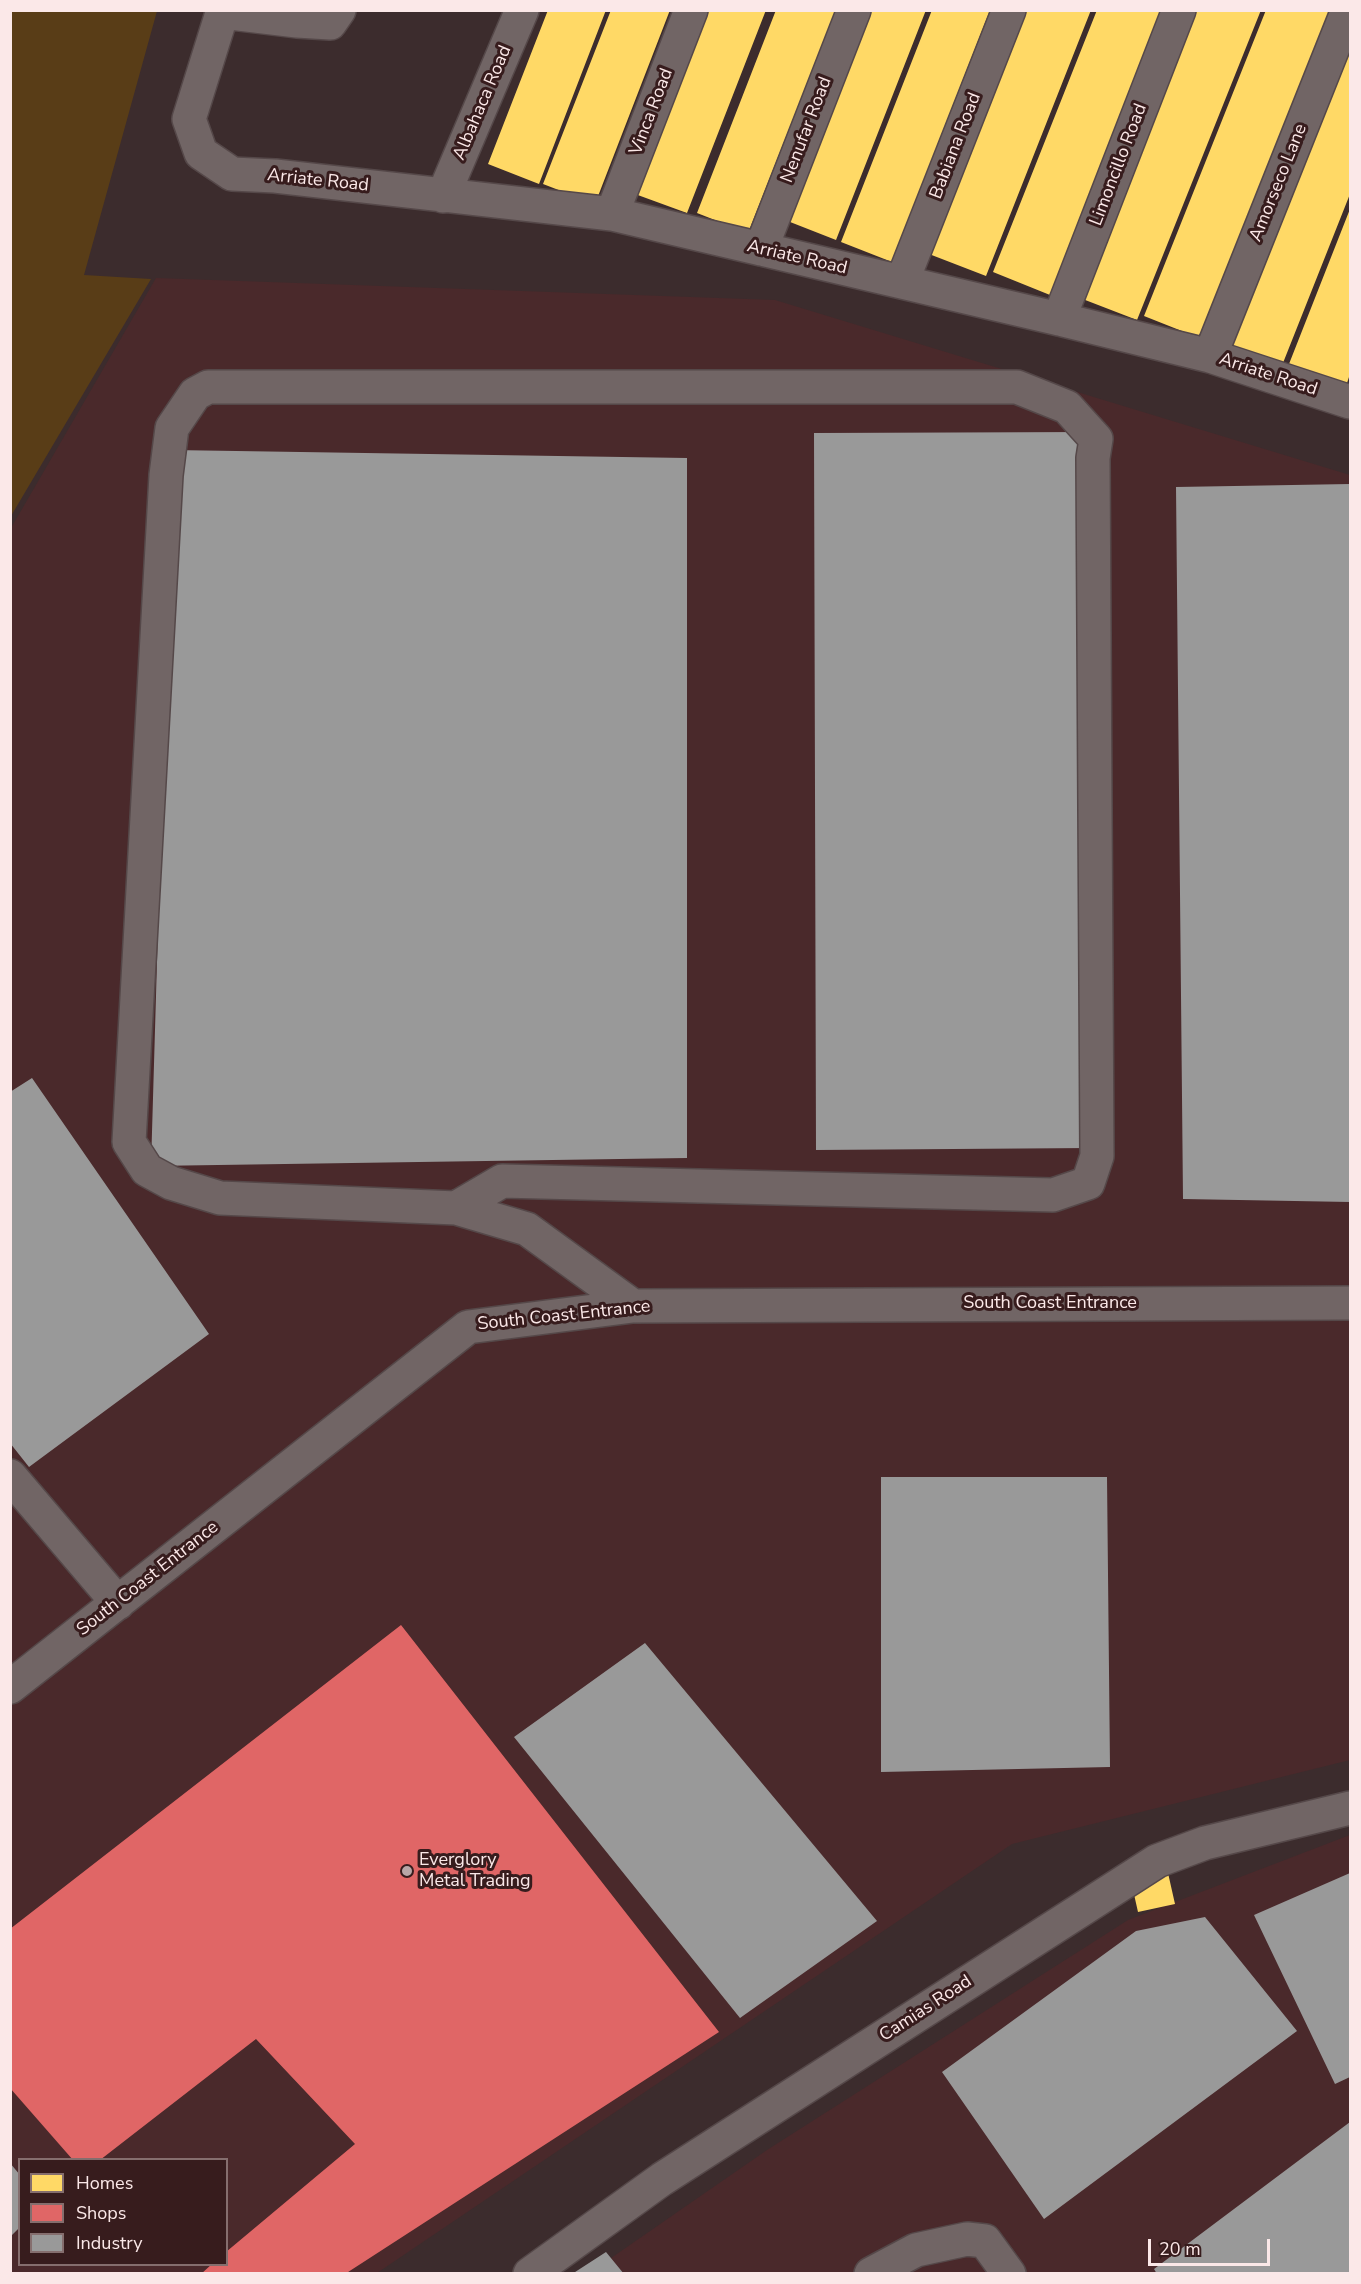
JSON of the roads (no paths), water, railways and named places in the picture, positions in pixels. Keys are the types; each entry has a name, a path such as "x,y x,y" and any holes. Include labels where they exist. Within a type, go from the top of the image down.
{"street":[{"path":"222,11 330,23 339,10"},
{"name":"Albahaca Road","path":"443,196 522,10"},
{"name":"Vinca Road","path":"612,214 692,10"},
{"name":"Nenufar Road","path":"761,249 854,10"},
{"name":"Babiana Road","path":"902,282 1009,10"},
{"name":"Limoncillo Road","path":"1059,319 1179,10"},
{"name":"Amorseco Lane","path":"1210,357 1348,10"},
{"name":"Arriate Road","path":"222,11 189,119 201,153 232,174 275,176 612,214 1059,319 1210,357 1350,399"},
{"path":"456,1208 502,1181 1053,1195 1088,1183 1097,1156 1093,458 1096,440 1067,407 1017,387 208,387 195,394 172,428 166,475 129,1142 147,1170 171,1183 220,1198 456,1208 527,1229 633,1306"},
{"name":"South Coast Entrance","path":"10,1687 468,1327 633,1306 1350,1303"},
{"path":"10,1476 118,1603"},
{"name":"Camias Road","path":"530,2274 662,2179 1157,1861 1205,1843 1350,1808"},
{"path":"871,2274 916,2250 968,2239 985,2241 1009,2274"}],"place":[{"name":"Everglory Metal Trading","path":"407,1871"}]}
